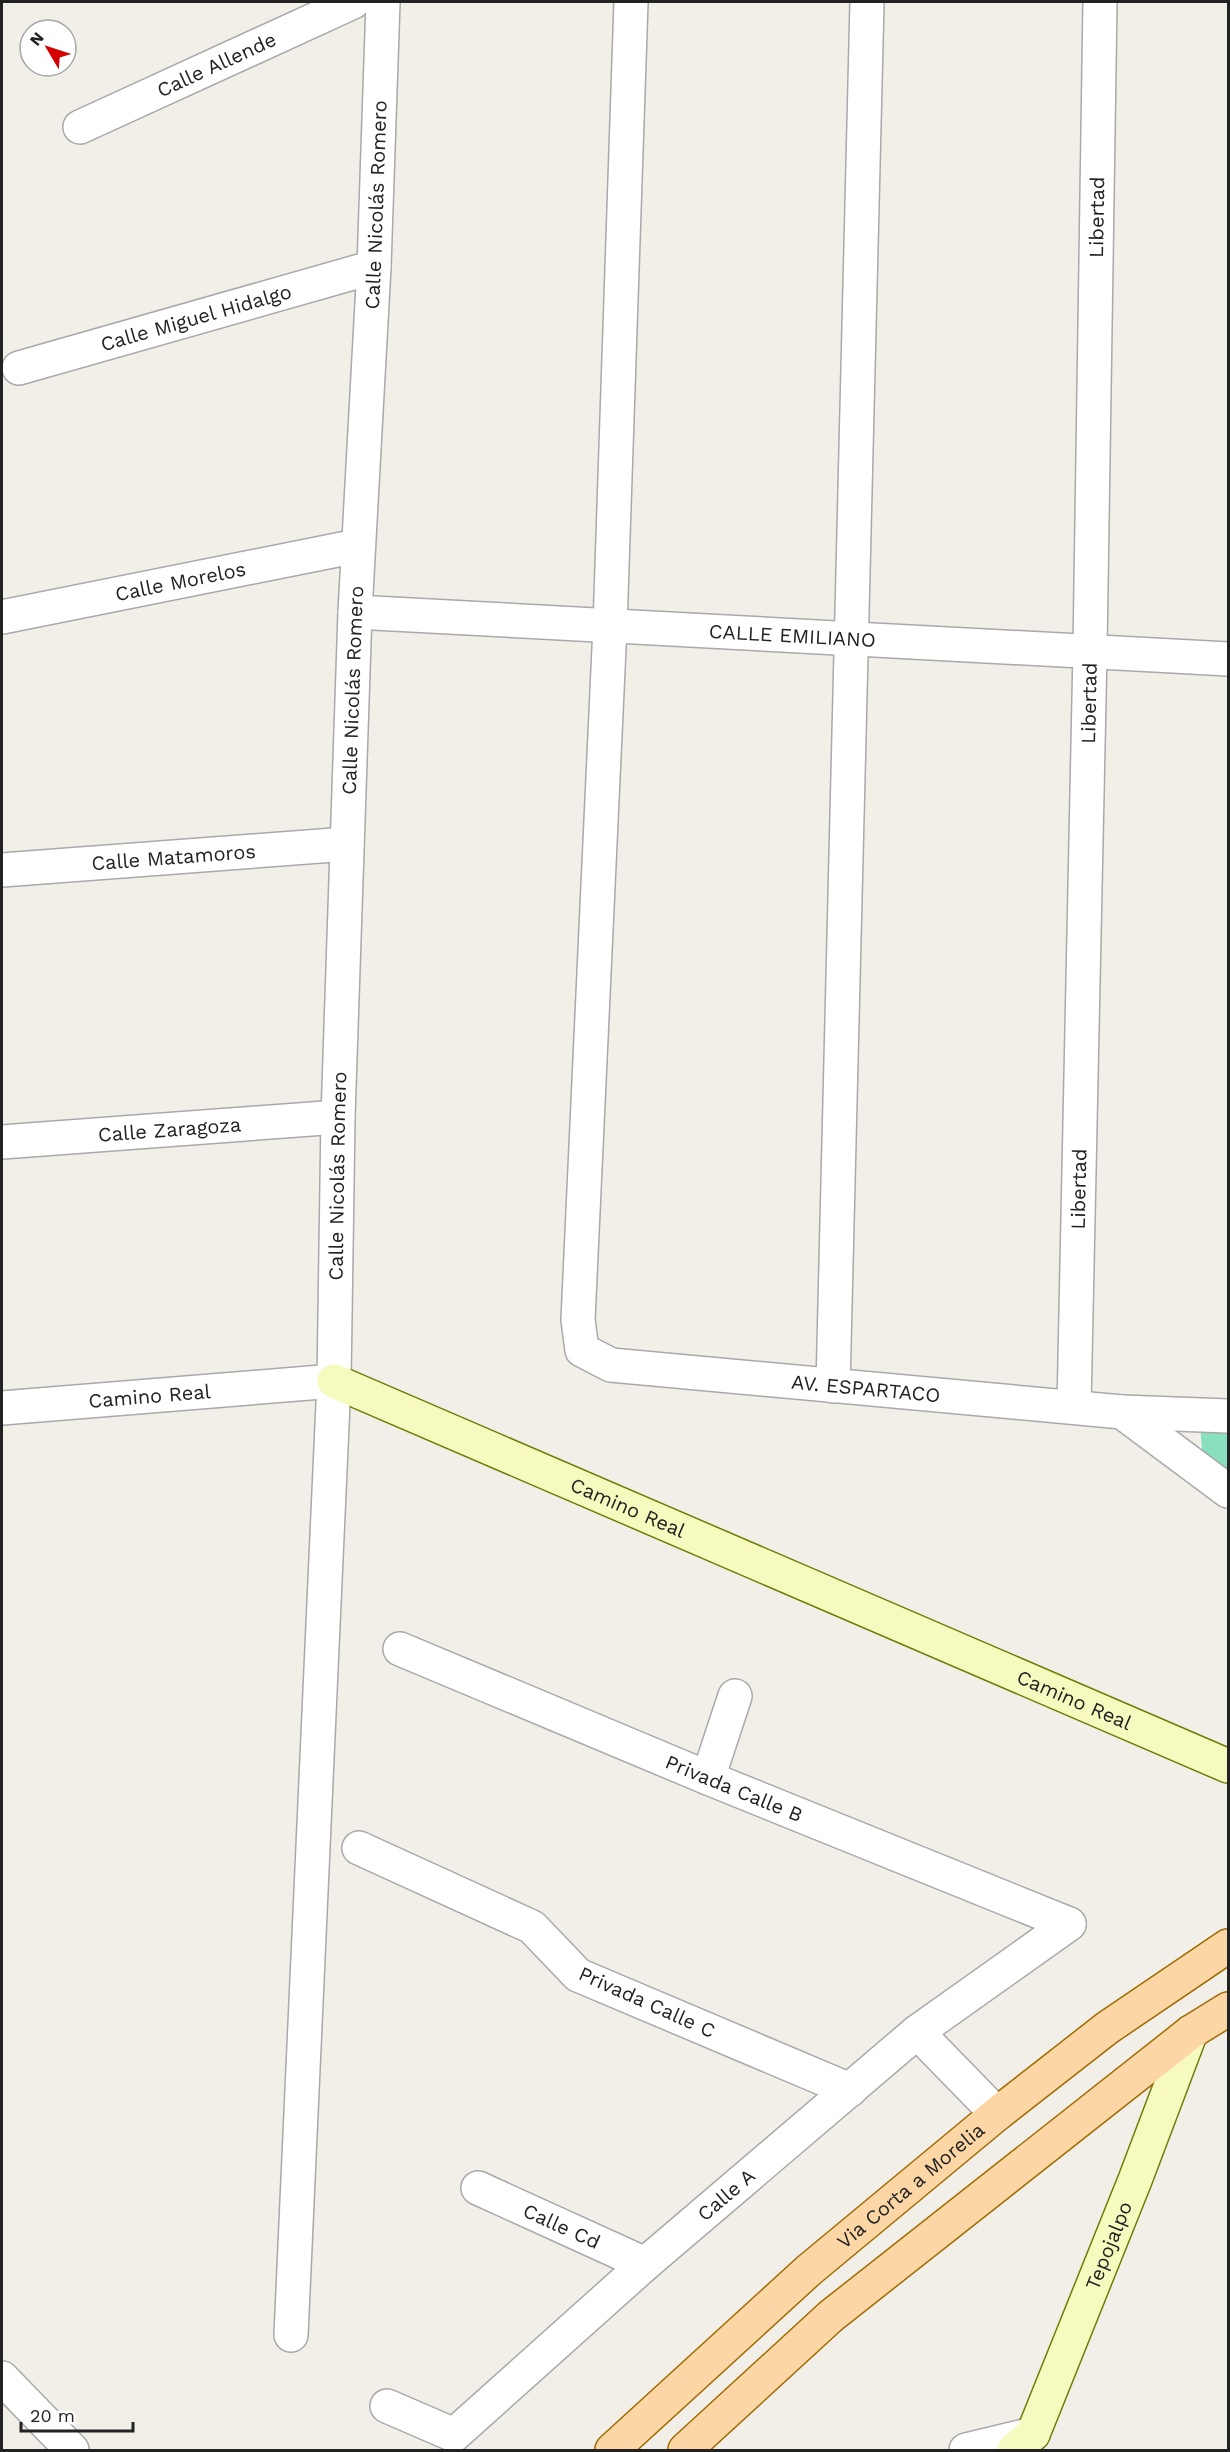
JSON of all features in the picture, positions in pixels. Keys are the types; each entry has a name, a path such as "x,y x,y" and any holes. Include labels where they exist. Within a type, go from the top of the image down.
{"main road":[{"name":"Via Corta a Morelia","path":"612,2451 809,2270 998,2114 1107,2028 1228,1946"},
{"path":"685,2451 831,2316 1191,2032 1228,2009"}],"street":[{"name":"Calle Allende","path":"80,128 353,2"},
{"name":"Calle Nicolás Romero","path":"291,2335 334,1381 338,1117 357,546 374,267 383,2"},
{"path":"610,626 631,2"},
{"path":"833,1386 867,2"},
{"name":"Libertad","path":"1074,1407 1090,651 1100,2"},
{"name":"Calle Miguel Hidalgo","path":"18,368 374,267"},
{"name":"Calle Morelos","path":"2,617 357,546"},
{"name":"CALLE EMILIANO","path":"355,612 1228,659"},
{"name":"AV. ESPARTACO","path":"610,626 578,1320 582,1350 611,1365 1122,1412 1228,1416"},
{"name":"Calle Matamoros","path":"2,870 347,844"},
{"name":"Calle Zaragoza","path":"2,1142 338,1117"},
{"name":"Camino Real","path":"2,1408 334,1381 1228,1766"},
{"path":"1122,1412 1228,1491"},
{"name":"Privada Calle B","path":"400,1649 708,1778 1069,1924"},
{"path":"708,1778 735,1696"},
{"name":"Privada Calle C","path":"359,1848 532,1927 578,1975 850,2090"},
{"name":"Calle A","path":"387,2406 454,2435 645,2264 917,2031 1069,1924"},
{"path":"917,2031 998,2114"},
{"name":"Tepojalpo","path":"1023,2442 1135,2180 1191,2032"},
{"name":"Calle Cd","path":"478,2188 645,2264"},
{"path":"2,2378 72,2451"},
{"path":"966,2451 1023,2442"}],"green space":[{"path":"1200,1423 1228,1426 1228,1477 1203,1462"}]}
